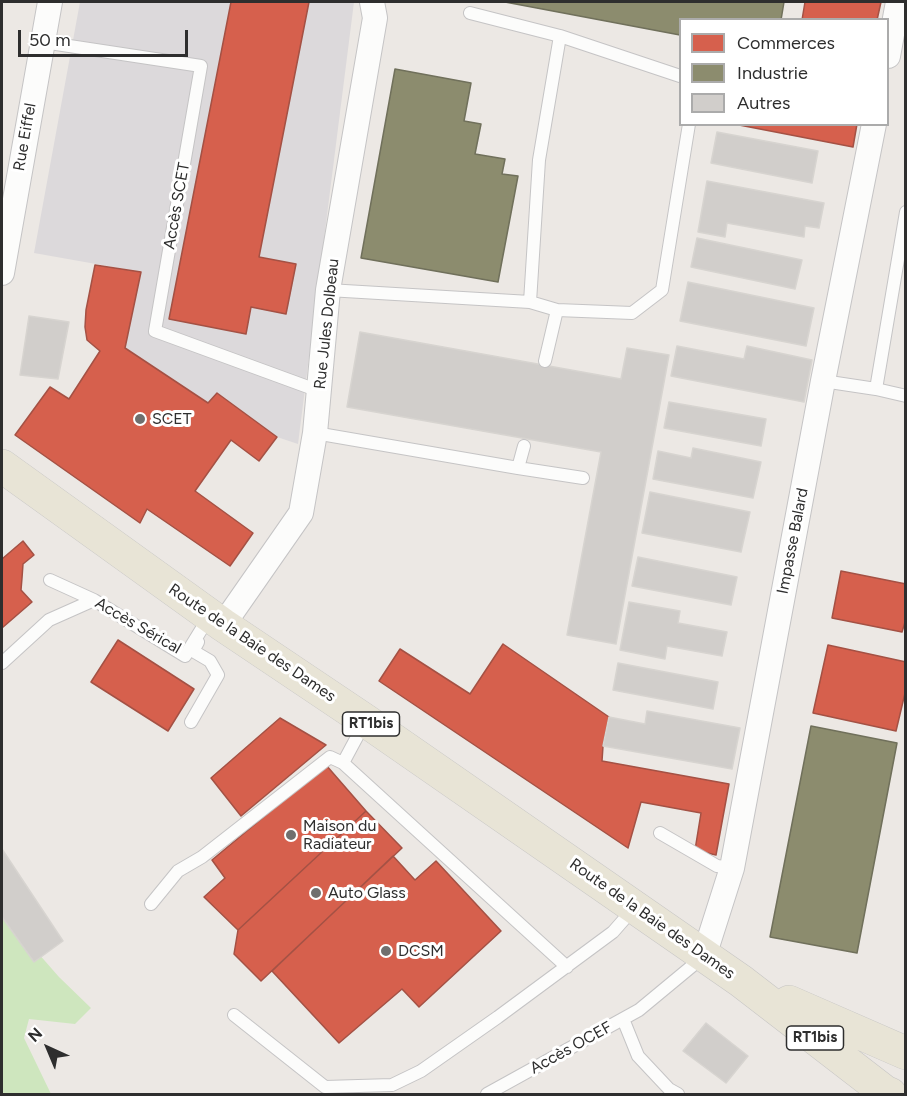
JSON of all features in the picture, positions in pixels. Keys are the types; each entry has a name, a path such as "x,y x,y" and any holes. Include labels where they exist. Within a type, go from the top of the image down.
{"main road":[{"name":"Route de la Baie des Dames","path":"2,466 216,620 741,981 890,1095"},
{"name":"Route de la Baie des Dames","path":"741,981 906,1053"}],"street":[{"name":"Rue Eiffel","path":"2,273 50,2"},
{"name":"Rue Jules Dolbeau","path":"216,620 301,513 315,433 328,290 375,18 372,2"},
{"path":"889,51 898,2"},
{"name":"Impasse Balard","path":"704,956 732,868 823,381 874,126"}],"lane":[{"path":"470,13 560,36 679,75"},
{"path":"530,302 539,160 560,36"},
{"name":"Accès SCET","path":"43,42 201,66 155,331 319,391"},
{"path":"328,290 530,302 557,310 632,313 663,290 689,126"},
{"path":"876,389 906,212"},
{"path":"545,361 557,310"},
{"path":"823,381 906,396"},
{"path":"315,433 583,478"},
{"path":"518,468 524,446"},
{"name":"Accès Sérical","path":"50,580 94,600 185,656 216,620"},
{"path":"2,663 49,620 94,600"},
{"path":"191,722 218,675 210,661 193,651 216,620"},
{"path":"343,763 366,721"},
{"path":"151,904 178,871 202,857 330,757 343,763 567,967"},
{"path":"660,833 717,866 732,868"},
{"path":"234,1015 325,1087 392,1085 421,1071 567,967 613,932 635,907"},
{"name":"Accès OCEF","path":"487,1095 639,1010 704,956"},
{"name":"Accès OCEF","path":"623,1019 638,1056 669,1089 678,1095"}],"shaded area":[{"name":"SCET","path":"80,2 354,2 298,444 277,437 218,393 208,403 125,348 141,272 34,253"}],"green space":[{"path":"2,912 59,977 91,1008 75,1024 29,1019 24,1038 51,1094 2,1094"}],"building: Commerces":[{"path":"231,2 309,2 259,257 296,264 286,314 251,307 246,334 169,319"},
{"path":"805,2 881,2 877,18 802,18"},
{"path":"744,126 857,126 853,147"},
{"name":"SCET","path":"95,265 141,272 125,348 208,403 217,393 277,437 259,461 231,440 195,491 253,533 230,566 147,509 140,523 15,435 50,387 69,399 100,351 87,340 85,327"},
{"path":"23,541 34,555 23,564 21,590 32,602 2,628 2,559"},
{"path":"841,571 906,584 906,619 902,632 832,618"},
{"path":"118,640 194,689 168,731 91,682"},
{"path":"503,644 609,717 602,761 729,784 716,855 695,850 701,813 641,802 628,848 379,681 400,649 470,694"},
{"path":"828,645 906,662 906,689 896,731 813,713"},
{"path":"280,718 326,745 241,816 211,778"},
{"name":"Maison du Radiateur","path":"326,765 366,811 238,930 204,897 225,878 212,860"},
{"name":"Auto Glass","path":"366,811 402,848 261,981 234,954 238,930"},
{"name":"DCSM","path":"393,856 415,880 436,861 501,931 419,1007 402,989 339,1043 272,971"}],"building: Industrie":[{"path":"505,2 784,2 781,18 679,18 679,35"},
{"path":"395,69 471,83 464,121 481,124 475,154 505,159 502,174 518,176 498,282 361,258"},
{"path":"811,726 897,743 857,953 770,937"}],"building: Autres":[{"path":"717,132 818,151 812,183 711,163"},
{"path":"707,181 824,203 819,228 805,226 804,237 727,223 725,237 698,232"},
{"path":"697,238 802,260 795,289 691,267"},
{"path":"688,282 814,308 806,346 680,321"},
{"path":"29,316 69,322 58,379 20,375"},
{"path":"360,332 621,379 627,348 669,355 616,644 567,635 601,452 347,407"},
{"path":"677,346 744,359 747,346 812,360 804,402 671,376"},
{"path":"669,402 766,419 761,446 664,428"},
{"path":"693,448 761,462 753,498 653,479 658,451 691,458"},
{"path":"650,492 750,512 741,552 642,533"},
{"path":"638,557 737,577 731,605 632,586"},
{"path":"629,602 680,611 678,623 727,632 722,656 667,646 665,659 620,650"},
{"path":"618,663 718,682 713,709 613,690"},
{"path":"647,711 740,728 732,769 603,746 609,717 645,724"},
{"path":"2,849 63,941 34,962 2,917"},
{"path":"706,1023 748,1056 726,1083 683,1051"}],"place":[{"name":"SCET","path":"140,419"},
{"name":"Maison du Radiateur","path":"291,835"},
{"name":"Auto Glass","path":"316,893"},
{"name":"DCSM","path":"386,951"}]}
